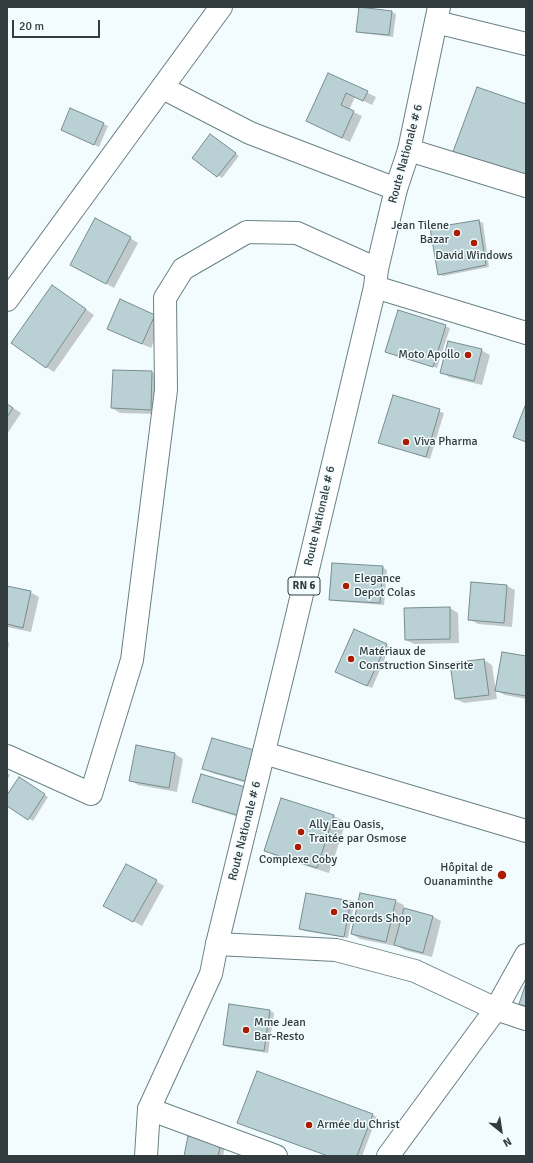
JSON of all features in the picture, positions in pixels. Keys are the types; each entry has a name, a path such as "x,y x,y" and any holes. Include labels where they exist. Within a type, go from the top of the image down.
{"street":[{"path":"7,300 221,7"},
{"path":"438,15 526,44"},
{"name":"Route Nationale # 6","path":"146,1156 149,1109 211,974 396,189 409,150 438,15"},
{"path":"163,88 250,134 396,189"},
{"path":"409,150 526,186"},
{"path":"7,756 91,794 132,660 166,390 165,298 183,269 247,232 297,233 376,278 526,333"},
{"path":"264,753 526,831"},
{"path":"217,944 336,950 415,971 496,1009 526,1019"},
{"path":"388,1156 496,1009 526,955"},
{"path":"149,1109 276,1156"}],"building":[{"path":"359,7 392,11 389,35 356,32"},
{"path":"328,73 368,91 363,101 346,93 341,105 354,111 342,138 306,121"},
{"path":"477,87 526,104 526,173 523,181 451,157"},
{"path":"70,108 104,123 94,145 61,130"},
{"path":"210,134 236,153 217,177 192,158"},
{"path":"95,218 131,237 106,284 70,265"},
{"path":"479,220 486,265 438,275 430,228"},
{"path":"52,285 86,309 46,368 11,343"},
{"path":"120,299 155,315 142,344 107,329"},
{"path":"398,310 446,325 433,367 385,352"},
{"path":"448,341 482,349 474,381 440,373"},
{"path":"113,370 152,371 151,410 111,408"},
{"path":"393,395 440,409 426,457 378,443"},
{"path":"7,404 13,408 7,417"},
{"path":"526,406 526,442 513,437"},
{"path":"332,563 383,566 380,603 329,600"},
{"path":"471,582 507,585 504,623 468,620"},
{"path":"7,586 31,591 23,628 7,624"},
{"path":"450,607 450,639 405,640 404,608"},
{"path":"354,629 387,644 367,686 335,672"},
{"path":"502,652 526,656 526,696 495,691"},
{"path":"484,659 489,695 455,699 450,663"},
{"path":"212,738 261,752 252,783 202,769"},
{"path":"136,745 175,753 169,788 129,781"},
{"path":"201,774 252,789 244,817 192,802"},
{"path":"19,777 45,794 28,820 7,806 7,795"},
{"path":"281,798 334,815 317,868 264,851"},
{"path":"126,864 157,880 133,922 103,906"},
{"path":"306,893 351,901 344,937 299,929"},
{"path":"360,893 396,900 386,942 351,934"},
{"path":"404,908 433,916 423,953 394,945"},
{"path":"526,983 526,1006 519,1004"},
{"path":"229,1004 270,1010 264,1051 223,1045"},
{"path":"257,1071 373,1114 357,1156 328,1156 237,1123"},
{"path":"188,1136 221,1143 218,1156 184,1156"}],"place":[{"name":"Jean Tilene Bazar","path":"457,233"},
{"name":"David Windows","path":"474,243"},
{"name":"Moto Apollo","path":"468,355"},
{"name":"Viva Pharma","path":"406,442"},
{"name":"Elegance Depot Colas","path":"346,586"},
{"name":"Matériaux de Construction Sinserite","path":"351,659"},
{"name":"Ally Eau Oasis, Traitée par Osmose","path":"301,832"},
{"name":"Complexe Coby","path":"298,847"},
{"name":"Hôpital de Ouanaminthe","path":"502,875"},
{"name":"Sanon Records Shop","path":"334,912"},
{"name":"Mme Jean Bar-Resto","path":"246,1030"},
{"name":"Armée du Christ","path":"309,1125"}]}
